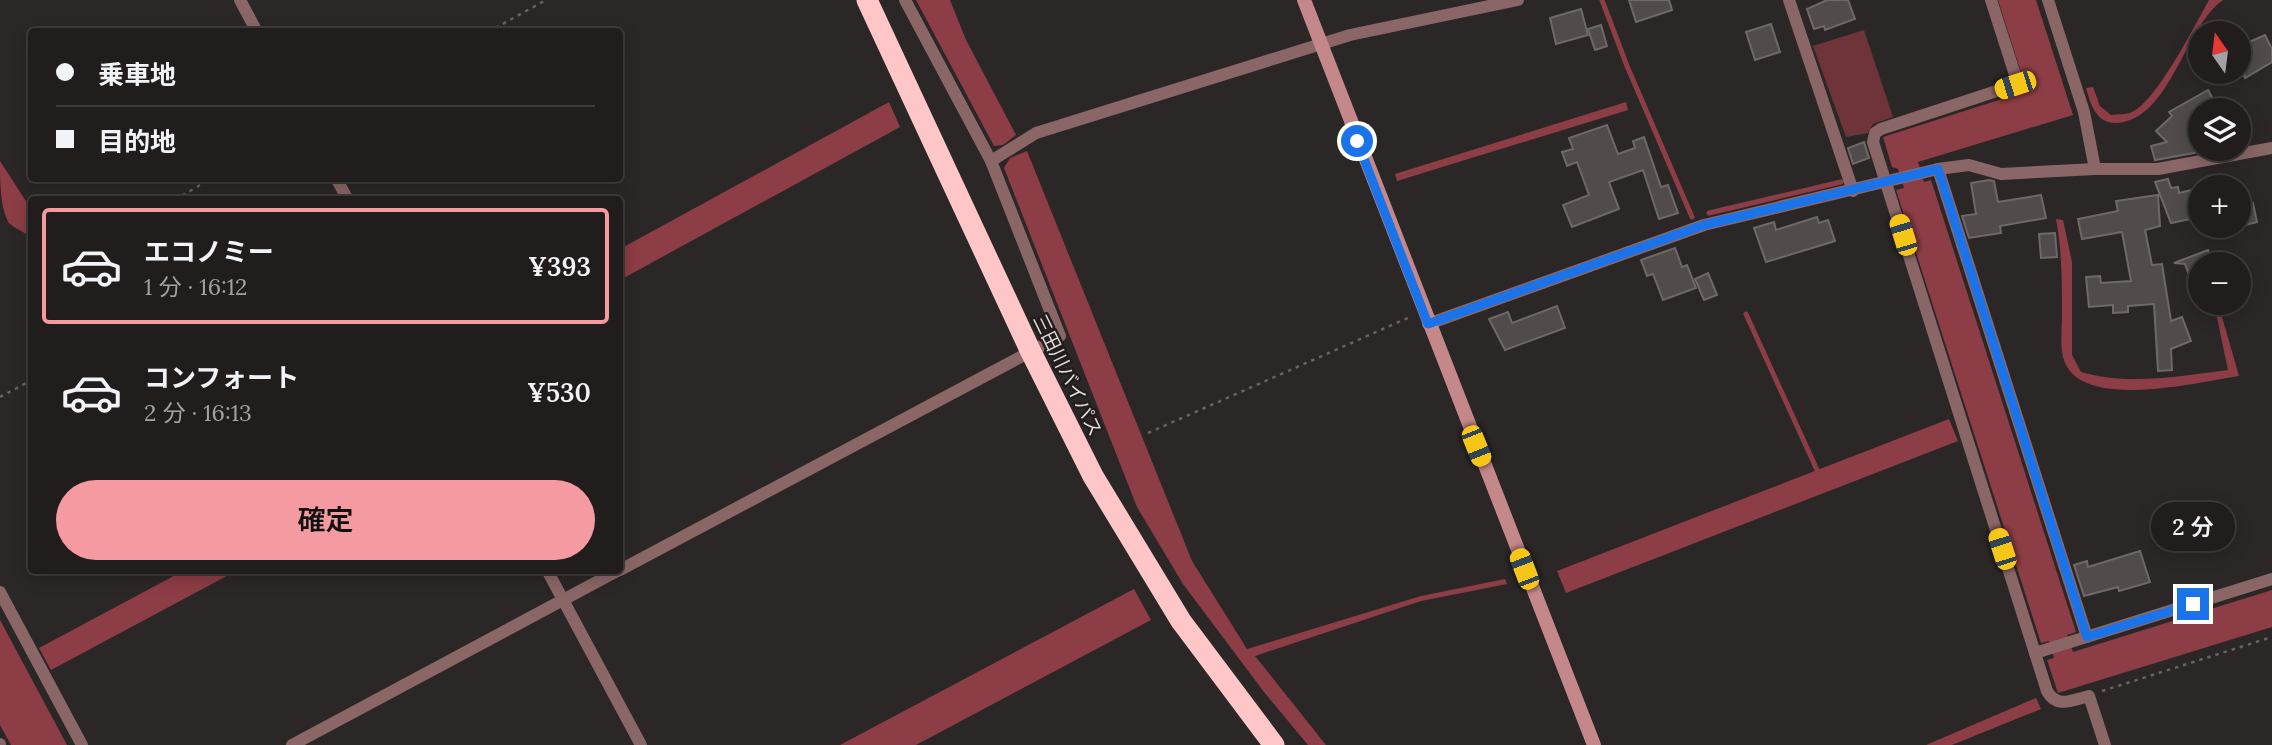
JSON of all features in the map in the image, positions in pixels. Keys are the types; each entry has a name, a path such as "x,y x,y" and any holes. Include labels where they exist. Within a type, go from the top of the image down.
{"highway":[{"name":"三田川バイパス","path":"867,0 1030,350 1093,477 1181,621 1274,745"}],"street":[{"path":"240,0 255,28"},
{"path":"623,568 1060,336 991,161 905,0"},
{"path":"1304,0 1425,318 1594,745"},
{"path":"991,161 1036,133 1320,44 1350,35 1518,0"},
{"path":"1789,0 1853,191"},
{"path":"1991,0 2017,81 2015,85 1875,133 1873,142 1891,182 2035,653 2052,699 2060,703 2089,696 2105,745"},
{"path":"2048,0 2084,112 2095,169"},
{"path":"1425,318 1704,225 1932,171 1969,165 2001,174 2158,169 2272,148"},
{"path":"1932,171 2087,637"},
{"path":"549,574 640,745"},
{"path":"292,745 612,574"},
{"path":"2035,653 2272,579"},
{"path":"0,592 82,745"}],"path":[{"path":"495,28 546,0"},
{"path":"182,196 205,182"},
{"path":"1147,433 1425,318"},
{"path":"0,397 28,382"},
{"path":"2089,696 2272,637"}],"shaded area":[{"path":"916,0 950,0 966,40 1016,135 1003,145 994,146"},
{"path":"1998,0 2036,0 2073,115 1918,162 1924,182 1931,180 2076,632 2067,635 2073,652 2272,590 2272,627 2058,693 2047,660 2054,658 2049,641 2041,643 1896,190 1904,188 1898,169 1892,167 1883,137 2027,91"},
{"path":"2209,0 2223,0 2203,21 2197,21"},
{"path":"1864,30 1893,117 1873,124 1868,133 1846,137 1813,46"},
{"path":"2188,37 2188,47 2163,91 2150,107 2134,119 2108,122 2099,116 2092,106 2086,88 2093,87 2100,106 2111,115 2130,113 2152,94"},
{"path":"889,102 900,127 623,278 623,247"},
{"path":"1626,102 1628,110 1397,181 1395,174"},
{"path":"1027,151 1192,561 1247,649 1421,596 1505,579 1507,584 1421,601 1255,656 1326,745 1308,745 1264,692 1183,584 1137,507 1004,168 1010,158"},
{"path":"0,161 28,204 28,236 9,223 1,194"},
{"path":"2056,219 2063,220 2072,262 2072,355 2081,372 2136,379 2228,370 2217,315 2221,315 2239,376 2141,390 2114,389 2091,384 2073,374 2062,352"},
{"path":"1949,419 1958,441 1566,593 1557,571"},
{"path":"177,574 230,574 51,670 39,648"},
{"path":"1134,589 1151,620 916,745 840,745"},
{"path":"0,620 67,745 11,745 0,725"},
{"path":"2036,698 2041,709 1952,745 1926,745"}],"building":[{"path":"1629,0 1669,0 1672,10 1636,22"},
{"path":"1827,0 1848,0 1855,19 1825,30 1824,26 1814,29 1807,9"},
{"path":"1581,9 1588,35 1556,44 1550,18"},
{"path":"1771,24 1780,52 1755,60 1746,32"},
{"path":"1601,25 1607,46 1595,50 1588,29"},
{"path":"2265,35 2272,49 2272,62 2251,74 2251,41"},
{"path":"2208,90 2212,98 2194,98"},
{"path":"2188,101 2188,154 2155,160 2151,146 2167,142 2156,131 2172,116 2169,112"},
{"path":"1607,125 1618,154 1635,148 1633,141 1644,137 1661,187 1668,185 1678,213 1659,219 1643,170 1609,182 1619,209 1572,227 1563,205 1589,195 1577,162 1567,166 1562,152 1573,149 1569,138"},
{"path":"1864,142 1869,158 1853,164 1848,148"},
{"path":"2168,179 2171,188 2178,187 2179,193 2188,191 2188,219 2171,223 2155,182"},
{"path":"1994,181 1998,202 2041,195 2046,218 2000,226 2001,233 1969,238 1962,216 1976,214 1971,183"},
{"path":"2158,195 2160,226 2145,230 2152,265 2162,264 2171,321 2182,317 2191,341 2171,349 2172,370 2158,371 2154,304 2128,306 2128,312 2113,313 2113,305 2089,307 2086,277 2100,276 2101,283 2131,281 2122,232 2082,239 2078,219 2118,211 2116,201"},
{"path":"2251,204 2257,222 2251,224"},
{"path":"1817,217 1819,223 1828,220 1835,241 1766,262 1754,228 1774,222 1776,230"},
{"path":"2055,233 2057,257 2041,258 2039,234"},
{"path":"1675,248 1682,267 1687,265 1696,288 1663,300 1653,274 1647,276 1641,260"},
{"path":"2188,258 2188,272 2185,264 2174,263"},
{"path":"1708,273 1717,295 1704,300 1695,279"},
{"path":"1557,306 1565,328 1505,350 1489,319 1508,312 1512,323"},
{"path":"2140,551 2150,582 2119,591 2118,587 2084,596 2074,565 2087,561 2088,567"}],"waterway":[{"path":"1602,0 1627,66 1692,217"},
{"path":"1709,213 1841,182"},
{"path":"1746,314 1817,470"}],"route":[{"path":"1357,141 1428,324 1704,225 1938,169 2087,637 2193,604"}]}
